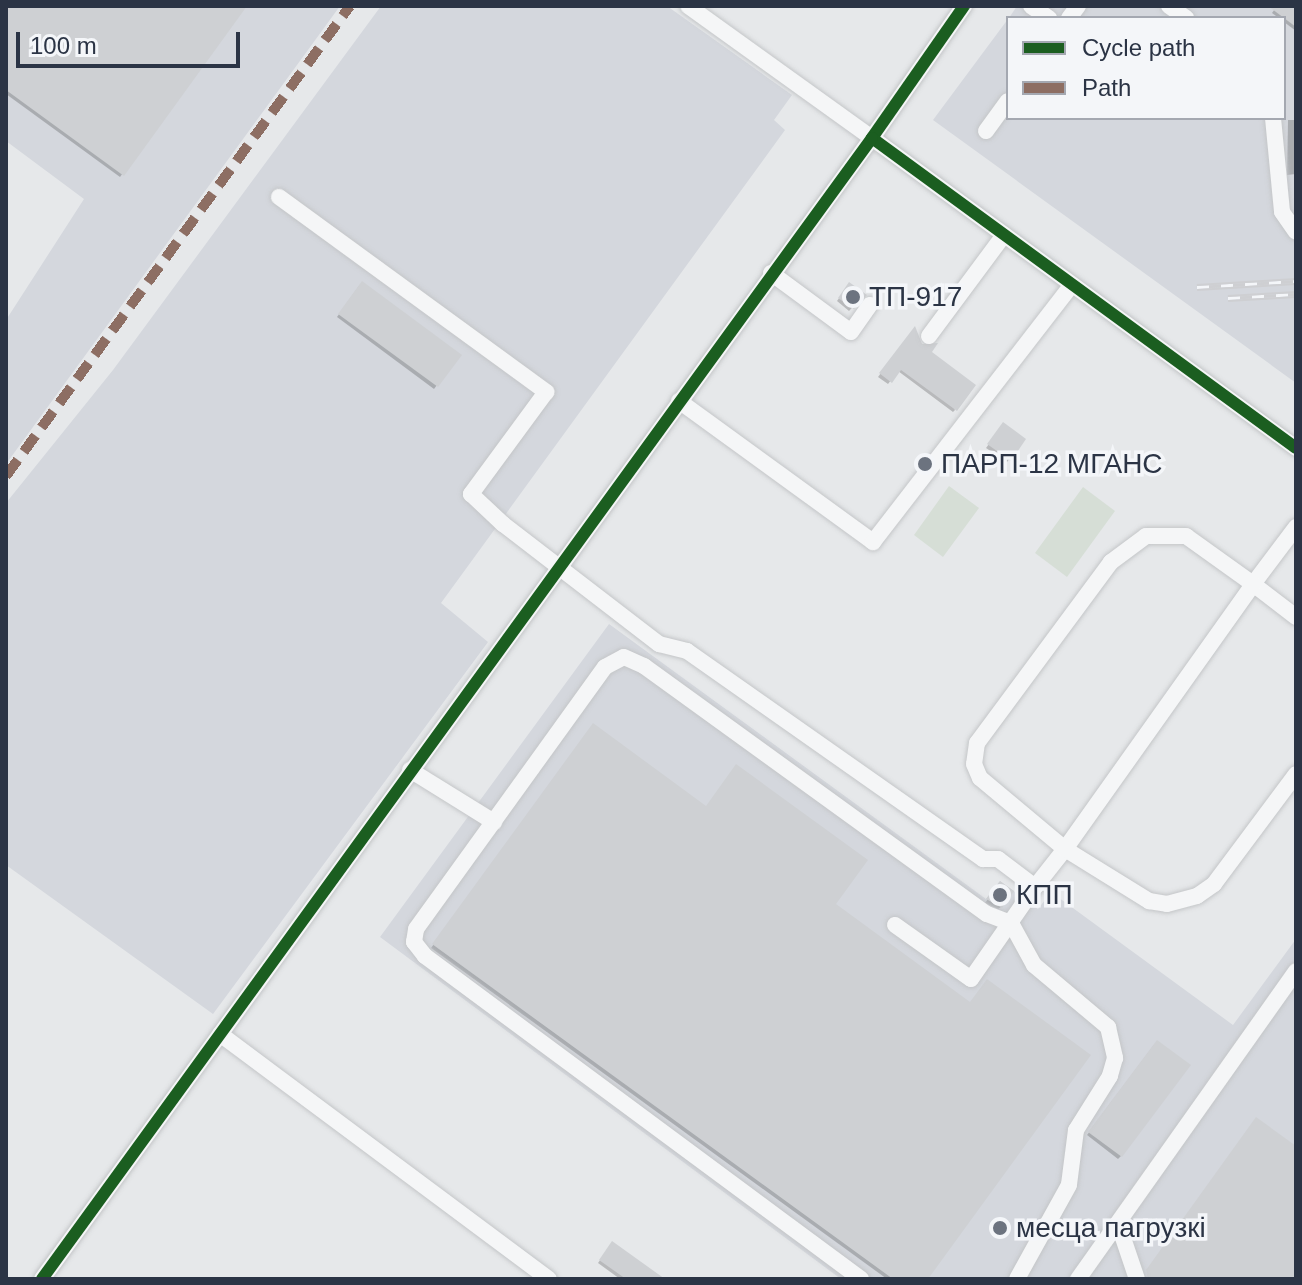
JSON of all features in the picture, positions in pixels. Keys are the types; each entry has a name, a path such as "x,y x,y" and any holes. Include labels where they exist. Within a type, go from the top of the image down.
{"street":[{"path":"688,6 1296,448"},
{"path":"42,1279 872,138 964,6"},
{"path":"986,131 1006,104"},
{"path":"1273,120 1282,212 1296,232"},
{"path":"279,197 546,392 471,494 557,570 659,644 687,651 983,859 998,859 1035,887"},
{"path":"929,336 1004,235"},
{"path":"771,273 851,332 870,305"},
{"path":"679,401 873,542 1071,286"},
{"path":"895,925 971,979 1296,527"},
{"path":"1296,617 1186,536 1159,532 1133,543 1111,562 977,743 974,764 983,784 1065,849 1149,901 1186,900 1214,884 1296,774"},
{"path":"861,1279 418,949 416,929 605,667 624,657 644,666 987,914 1011,923 1034,965 1108,1027 1115,1058 1110,1076 1076,1130 1069,1185 1017,1279"},
{"path":"410,770 494,822"},
{"path":"1078,1279 1296,971"},
{"path":"220,1034 549,1279"},
{"path":"1118,1223 1137,1279"}],"shaded area":[{"path":"6,6 340,6 6,464 6,320 84,199 6,141"},
{"path":"381,6 667,6 792,95 774,120 785,130 441,603 488,642 213,1014 6,865 6,503 113,370"},
{"path":"1017,6 1296,6 1296,383 933,120 1006,22 1006,120 1286,120 1286,16 1010,16"},
{"path":"949,486 979,508 943,557 914,535"},
{"path":"1083,487 1115,511 1067,577 1035,553"},
{"path":"609,624 986,899 1000,881 1038,909 1051,892 1233,1025 1296,939 1296,1279 841,1279 380,937"}],"building":[{"path":"6,6 247,6 124,176 6,90"},
{"path":"1268,6 1296,6 1296,27 1286,16"},
{"path":"362,281 462,355 438,387 338,314"},
{"name":"ТП-917","path":"849,282 867,295 854,309 838,298"},
{"path":"915,326 922,344 938,343 932,352 976,385 957,411 901,370 892,383 879,373"},
{"path":"1003,422 1026,439 1011,461 987,444"},
{"path":"593,723 706,806 736,764 868,860 836,904 970,1002 987,979 1091,1055 928,1279 893,1279 432,944"},
{"name":"КПП","path":"1000,881 1014,891 1002,908 986,899"},
{"path":"1157,1040 1191,1065 1122,1157 1088,1132"},
{"path":"1256,1117 1296,1146 1296,1279 1148,1279 1146,1270"},
{"path":"612,1241 665,1279 626,1279 599,1260"}],"railway":[{"path":"1197,287 1296,281"},
{"path":"1228,298 1296,294"}],"marked path":[{"path":"6,476 350,6"}],"cycle path":[{"path":"964,6 872,138 1296,448"},
{"path":"42,1279 872,138"}],"place":[{"name":"ТП-917","path":"853,297"},
{"name":"ПАРП-12 МГАНС","path":"925,464"},
{"name":"КПП","path":"1000,895"},
{"name":"месца пагрузкі","path":"1000,1228"}]}
